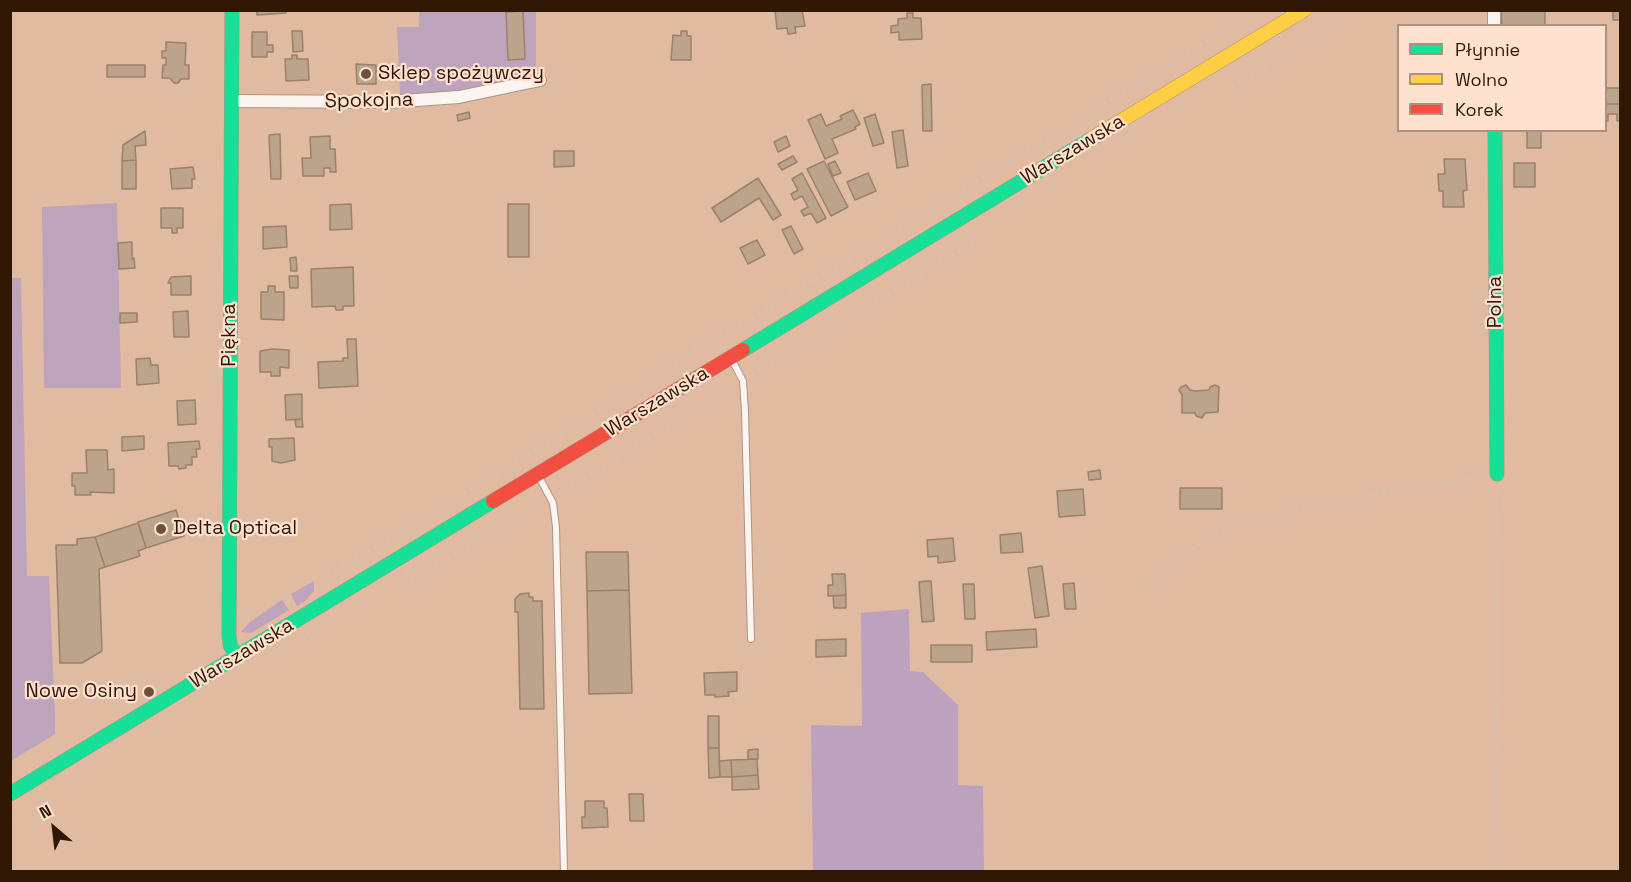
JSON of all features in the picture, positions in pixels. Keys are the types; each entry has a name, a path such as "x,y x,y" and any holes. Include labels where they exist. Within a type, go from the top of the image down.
{"main road":[{"name":"Piękna","path":"232,10 229,635 230,645 237,657"},
{"name":"Warszawska","path":"10,794 1304,10"},
{"name":"Polna","path":"1495,132 1497,474"}],"street":[{"name":"Spokojna","path":"231,101 388,102 459,98 540,80"}],"lane":[{"path":"731,358 743,381 751,639"},
{"path":"537,474 550,498 556,526 564,872"}],"path":[{"path":"1089,125 1085,117 1088,112 1144,81 1255,10"},
{"path":"1232,86 1358,10"},
{"path":"321,576 343,566 409,527 708,342 752,319 768,307 948,200 1043,140 1048,139 1053,146"},
{"path":"404,573 412,581 416,581 436,566 978,240"},
{"path":"1150,584 1207,537 1244,521 1373,494 1497,474 1496,872"},
{"path":"285,595 294,610"},
{"path":"306,630 313,641"}],"shaded area":[{"path":"419,11 536,11 536,73 473,90 400,95 397,27 419,27"},
{"path":"117,203 121,388 44,388 42,207"},
{"path":"11,278 21,278 27,576 49,576 55,734 11,761"},
{"path":"314,581 314,591 297,606 291,594"},
{"path":"282,600 289,610 251,633 241,632 250,622"},
{"path":"909,609 910,671 923,672 958,705 958,785 983,786 984,871 813,871 811,725 862,726 861,613"}],"building":[{"path":"257,10 286,10 286,13 257,15"},
{"path":"775,10 802,10 805,26 795,27 796,33 788,34 787,28 777,29"},
{"path":"1545,10 1545,24 1502,24 1501,11"},
{"path":"1613,10 1620,10 1620,20 1613,20"},
{"path":"523,11 525,59 508,60 506,12"},
{"path":"907,13 913,13 913,18 921,18 922,39 899,40 899,32 891,33 891,26 898,25 898,19 907,18"},
{"path":"292,31 302,31 303,51 293,52"},
{"path":"681,31 687,31 687,36 691,36 691,60 671,60 673,35 681,36"},
{"path":"252,32 267,32 267,45 273,45 273,52 267,52 267,57 252,57"},
{"path":"166,42 186,43 185,65 189,65 189,79 181,79 178,83 174,83 170,78 162,78 166,58 162,58 162,51 166,51"},
{"path":"292,55 297,55 297,59 308,59 309,80 286,81 285,59 292,59"},
{"name":"Sklep spożywczy","path":"356,64 376,65 376,84 357,84"},
{"path":"107,65 145,65 145,77 107,77"},
{"path":"931,84 932,131 923,131 922,85"},
{"path":"1607,88 1620,88 1620,104 1607,104"},
{"path":"1607,104 1620,104 1620,121 1617,121 1617,114 1608,114 1608,121"},
{"path":"853,110 860,124 855,127 856,129 832,139 838,153 825,159 808,120 821,114 826,126 842,119 840,116"},
{"path":"469,112 470,118 458,121 457,115"},
{"path":"875,114 884,143 873,146 864,118"},
{"path":"903,130 908,166 897,168 892,132"},
{"path":"145,131 146,145 135,146 136,160 122,161 123,145"},
{"path":"1527,132 1541,132 1541,148 1527,148"},
{"path":"280,134 281,179 271,179 269,135"},
{"path":"330,136 330,149 335,149 336,172 330,172 330,168 324,168 324,176 303,176 302,158 311,158 310,137"},
{"path":"786,136 790,146 778,152 774,142"},
{"path":"554,151 574,151 574,166 554,167"},
{"path":"793,156 797,162 782,170 778,164"},
{"path":"1444,159 1465,159 1467,190 1463,191 1464,207 1443,207 1443,191 1439,191 1438,174 1445,174"},
{"path":"136,160 136,189 122,189 122,161"},
{"path":"824,161 848,207 831,216 807,169"},
{"path":"835,161 841,173 833,176 828,164"},
{"path":"1514,163 1535,163 1535,187 1514,187"},
{"path":"193,167 195,179 192,179 192,188 172,189 170,169"},
{"path":"802,173 826,218 817,223 811,213 804,216 801,211 808,207 802,196 794,200 791,194 798,190 792,179"},
{"path":"868,173 876,191 855,200 847,182"},
{"path":"758,178 781,215 773,220 759,198 721,222 712,208"},
{"path":"351,204 352,229 330,230 330,205"},
{"path":"508,204 529,204 529,257 508,257"},
{"path":"161,208 183,208 183,228 177,228 177,233 172,233 172,228 161,228"},
{"path":"286,226 287,247 263,249 263,227"},
{"path":"791,226 803,249 794,254 782,230"},
{"path":"757,240 765,255 748,264 740,248"},
{"path":"132,242 132,259 134,258 135,268 119,269 118,243"},
{"path":"296,257 297,271 291,271 290,258"},
{"path":"353,267 354,306 343,306 343,310 336,310 335,306 312,307 311,269"},
{"path":"191,276 191,295 171,295 171,283 168,283 171,277"},
{"path":"289,276 298,276 298,288 290,288"},
{"path":"268,286 275,286 275,292 284,292 284,320 261,319 261,292 268,292"},
{"path":"188,311 189,337 174,337 173,312"},
{"path":"120,313 137,313 137,322 120,323"},
{"path":"347,339 356,339 358,386 319,388 318,362 343,361 343,358 348,358"},
{"path":"289,350 289,368 280,367 280,376 271,376 271,372 260,372 260,351"},
{"path":"150,358 151,365 158,365 159,383 137,385 136,359"},
{"path":"1186,385 1190,390 1195,391 1209,390 1215,385 1219,387 1218,412 1205,413 1202,418 1196,416 1195,413 1182,413 1182,395 1179,390"},
{"path":"302,394 302,419 286,420 285,395"},
{"path":"195,400 196,424 178,425 177,401"},
{"path":"302,419 303,427 296,427 295,420"},
{"path":"144,436 144,449 122,451 122,437"},
{"path":"294,438 295,460 281,463 272,461 272,447 269,447 269,439"},
{"path":"199,441 200,449 196,449 197,457 192,457 192,465 179,469 178,466 169,466 168,443"},
{"path":"86,450 107,450 108,470 114,469 114,493 90,492 91,495 75,495 72,473 87,473"},
{"path":"1100,470 1101,479 1089,480 1088,472"},
{"path":"1180,488 1222,488 1222,509 1180,509"},
{"path":"1083,489 1085,515 1059,517 1057,491"},
{"name":"Delta Optical","path":"176,510 184,536 146,548 138,522"},
{"path":"138,523 146,548 138,551 140,556 105,567 95,537"},
{"path":"1021,533 1023,552 1001,553 1000,535"},
{"path":"95,537 105,567 99,569 102,651 82,663 60,663 56,545 77,545 77,539"},
{"path":"953,538 955,561 938,563 938,556 928,557 927,540"},
{"path":"586,552 628,552 629,590 587,591"},
{"path":"1042,566 1049,616 1035,618 1028,568"},
{"path":"832,574 845,574 846,595 828,596 828,585 833,585"},
{"path":"931,581 934,621 922,622 919,582"},
{"path":"1074,583 1076,609 1065,609 1063,584"},
{"path":"963,584 974,584 975,619 965,619"},
{"path":"629,590 632,693 589,694 587,591"},
{"path":"529,593 533,601 542,601 544,709 520,709 518,612 515,612 515,599 520,594"},
{"path":"846,595 846,608 834,608 833,596"},
{"path":"1036,629 1037,647 987,650 986,632"},
{"path":"846,639 846,656 816,657 816,640"},
{"path":"931,645 972,645 972,662 931,662"},
{"path":"737,672 737,691 728,692 729,696 705,695 704,673"},
{"path":"708,716 719,716 719,748 708,748"},
{"path":"708,748 719,748 720,777 709,778"},
{"path":"758,749 758,759 748,759 748,750"},
{"path":"757,759 758,775 732,777 731,760"},
{"path":"731,760 732,777 720,777 719,761"},
{"path":"758,775 759,789 732,790 732,777"},
{"path":"629,794 643,794 644,821 630,821"},
{"path":"585,801 604,801 604,808 607,808 608,827 582,828"}],"traffic: fast":[{"path":"232,10 229,635 230,645 237,657"},
{"path":"1495,132 1497,474"},
{"path":"743,350 1091,139"},
{"path":"10,794 493,501"}],"traffic: slow":[{"path":"1091,139 1304,10"}],"traffic: jam":[{"path":"493,501 743,350"}],"place":[{"name":"Sklep spożywczy","path":"366,74"},
{"name":"Delta Optical","path":"161,529"},
{"name":"Nowe Osiny","path":"149,692"}]}
